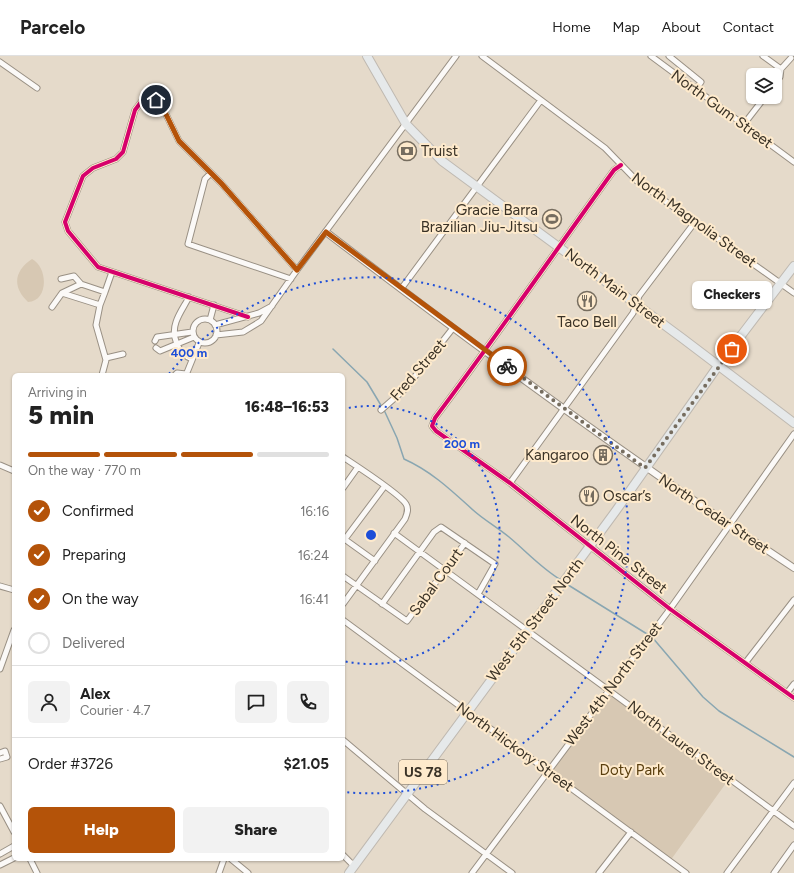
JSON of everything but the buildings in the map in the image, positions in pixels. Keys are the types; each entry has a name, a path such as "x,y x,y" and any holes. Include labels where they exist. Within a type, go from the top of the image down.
{"main road":[{"name":"North Main Street","path":"367,56 406,124 442,161 794,423"},
{"name":"US 78","path":"718,366 794,266"},
{"name":"West 5th Street North","path":"352,870 467,711 529,630 590,546 718,366"}],"street":[{"path":"216,335 243,332 252,328 263,319 297,270 456,56"},
{"name":"North Magnolia Street","path":"482,56 605,148 637,181 794,293"},
{"name":"North Gum Street","path":"651,56 794,162"},
{"path":"669,56 701,82 696,89"},
{"path":"763,56 780,68"},
{"path":"782,68 791,58"},
{"path":"0,62 37,88"},
{"path":"248,317 98,267 70,234 65,222 83,176 93,168 116,159 123,152 135,110 141,102 148,98 161,104 179,141 200,160 297,270"},
{"path":"401,289 541,100"},
{"path":"744,124 760,104"},
{"path":"486,351 558,246 614,170 621,165"},
{"path":"211,173 205,179 188,244 291,279"},
{"path":"510,483 633,313 639,296 695,222"},
{"name":"North Cedar Street","path":"326,232 453,328 565,408 645,468 794,568"},
{"path":"102,373 106,358 96,325 100,305 112,272"},
{"path":"61,279 74,276 81,284 105,292"},
{"path":"52,307 62,293 81,284"},
{"path":"62,293 100,305"},
{"path":"190,297 176,320 175,334 177,344 184,355 192,359"},
{"path":"210,320 214,305"},
{"path":"215,325 248,317 272,306"},
{"path":"259,313 263,319"},
{"path":"156,348 160,351 177,344 193,335 198,321 205,319 210,320 215,325 216,335 210,343 199,343"},
{"name":"Fred Street","path":"381,410 405,389 453,328"},
{"path":"155,341 157,337 175,334 193,335 199,343"},
{"path":"186,373 199,343"},
{"name":"North Pine Street","path":"486,351 435,418 432,426 436,431 510,483 670,609 746,662 794,698"},
{"path":"106,358 123,354"},
{"name":"West 4th North Street","path":"472,873 670,609 794,434"},
{"path":"345,458 406,504 408,512 405,519 345,601"},
{"path":"0,465 12,470"},
{"path":"345,485 358,467"},
{"path":"345,537 384,487"},
{"path":"345,577 382,604 438,528 441,527 495,564 478,594"},
{"name":"North Laurel Street","path":"394,533 529,630 608,690 794,826"},
{"path":"345,539 374,561"},
{"name":"Sabal Court","path":"382,604 407,621 465,542"},
{"path":"0,586 12,589"},
{"path":"746,662 794,600"},
{"name":"North Hickory Street","path":"345,621 686,873"},
{"path":"0,669 12,636"},
{"path":"787,693 794,684"},
{"path":"345,742 395,782 407,794 512,873"},
{"path":"0,753 5,751 7,757 0,759"},
{"path":"727,873 794,783"},
{"path":"0,806 12,828"},
{"path":"599,873 631,832"},
{"path":"774,873 794,845"},
{"path":"0,854 12,847"},
{"path":"345,858 352,870"},
{"path":"0,866 12,859"},
{"path":"31,861 37,873"},
{"path":"219,873 223,861"},
{"path":"233,861 248,873"}],"green space":[{"path":"32,259 41,269 44,283 40,296 35,300 28,302 19,291 17,279 22,269"},
{"name":"Doty Park","path":"608,689 729,779 670,861 548,771"}],"waterway":[{"path":"333,349 367,382 382,407"},
{"path":"384,410 397,438 404,459 423,469 457,495 477,514 504,533 561,580"},
{"path":"565,583 647,634"},
{"path":"652,637 703,697 719,711 794,757"}],"cycle path":[{"path":"248,317 98,267 68,231 65,222 83,176 93,168 116,159 123,152 135,110 141,102 148,98 161,104 179,141 221,183 297,270"},
{"path":"621,165 614,170 503,326 435,418 432,426 436,431 510,483 670,609 794,698"}],"way so far":[{"path":"507,366 645,468 718,366 732,349"}],"place":[{"name":"Truist","path":"407,151"},
{"name":"Gracie Barra Brazilian Jiu-Jitsu","path":"552,219"},
{"name":"Taco Bell","path":"587,301"},
{"name":"Checkers","path":"732,349"},
{"name":"Kangaroo","path":"603,455"},
{"name":"Oscar’s","path":"589,496"}],"route":[{"path":"156,100 161,104 179,141 200,160 297,270 326,232 507,366"}]}
